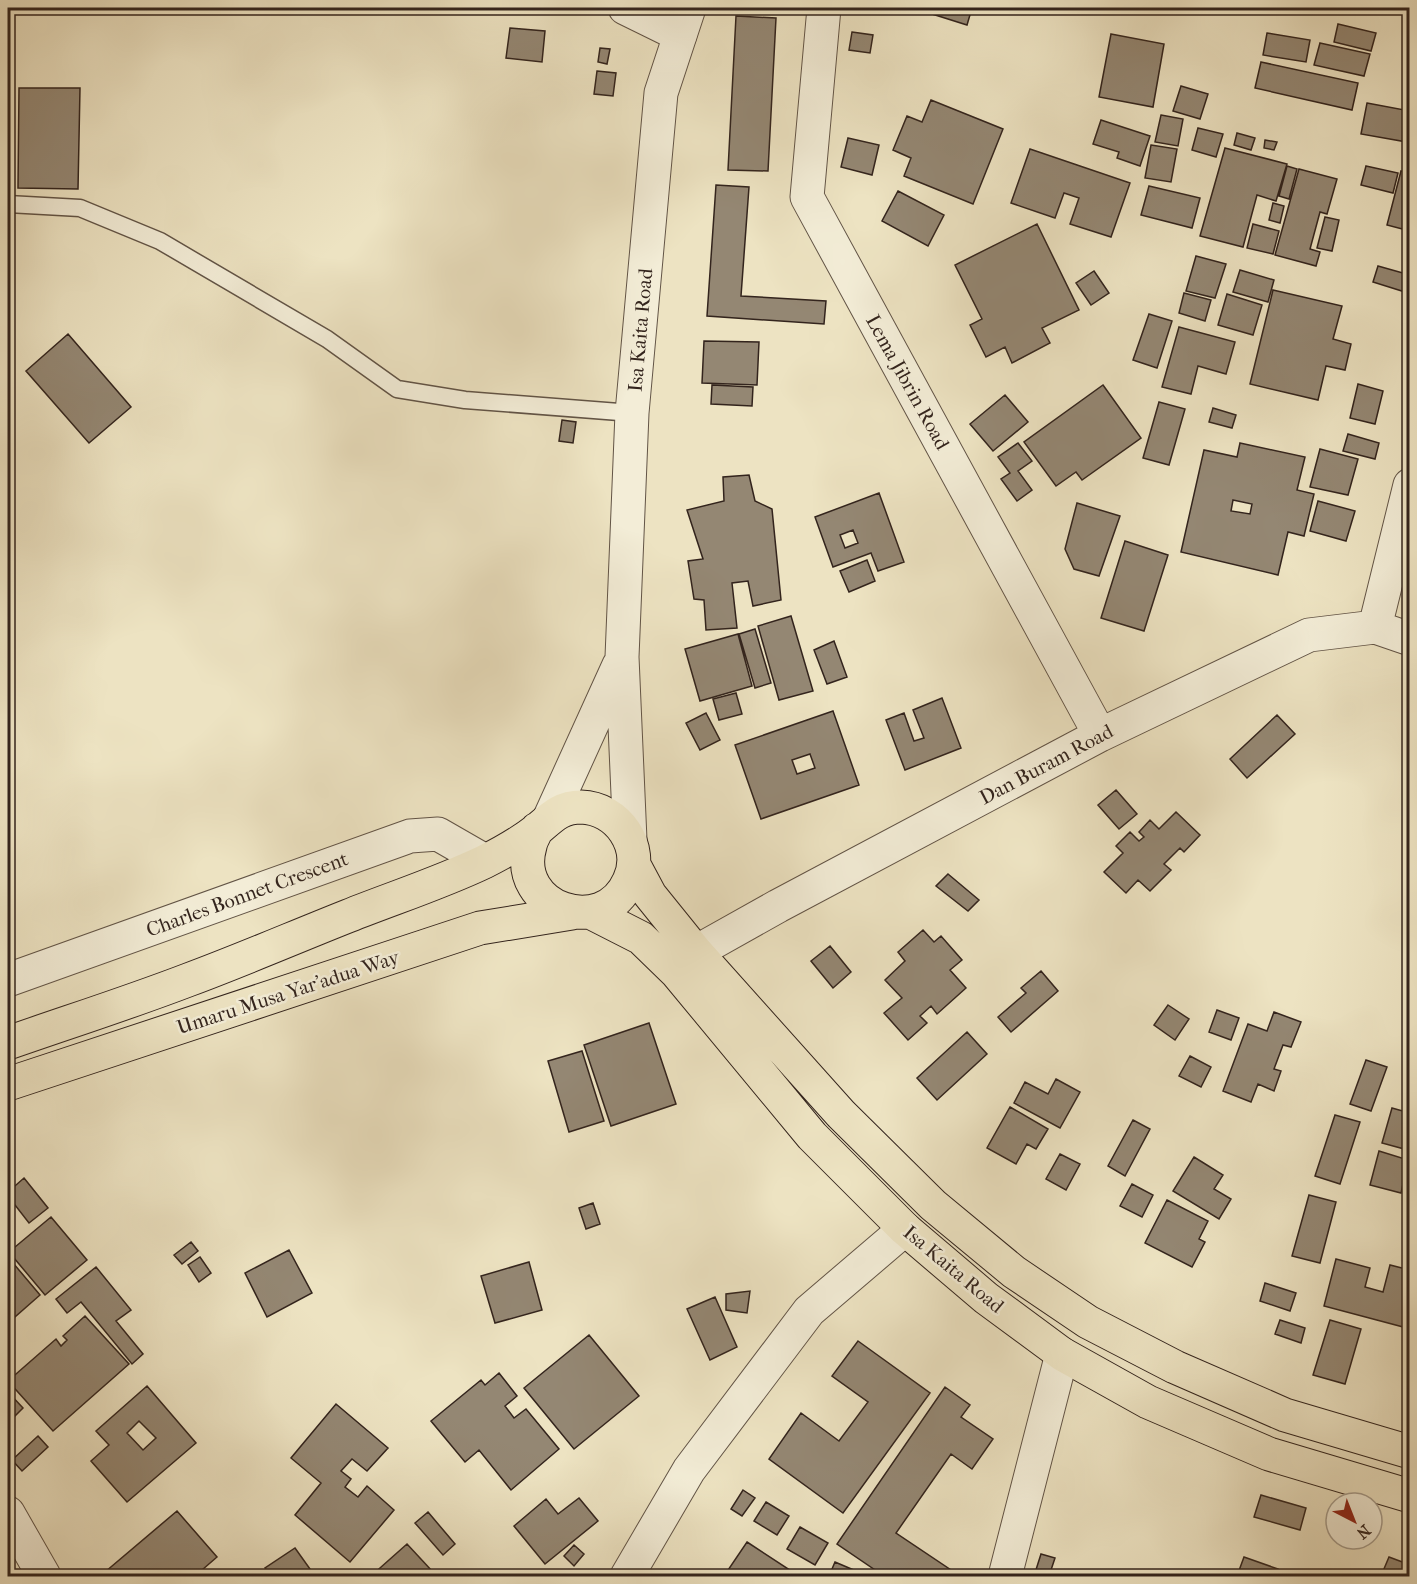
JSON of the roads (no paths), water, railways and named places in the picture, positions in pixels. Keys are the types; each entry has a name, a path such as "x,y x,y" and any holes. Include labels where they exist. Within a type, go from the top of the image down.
{"main road":[{"path":"8,1043 188,980 484,861 564,810 580,807 596,809 610,816 622,826 632,852 630,881 620,896 606,907 581,913 555,907 541,896 531,881 528,863 530,845 544,823"},
{"name":"Isa Kaita Road","path":"632,852 651,895 696,952 841,1113 933,1205 1014,1272 1088,1322 1174,1367 1285,1415 1410,1452"},
{"name":"Isa Kaita Road","path":"581,913 641,938 677,973 812,1136 905,1229 986,1298 1062,1354 1148,1402 1269,1454 1410,1496"},
{"name":"Umaru Musa Yar'adua Way","path":"8,1084 480,928 581,913"}],"street":[{"path":"625,8 684,21"},
{"name":"Lema Jibrin Road","path":"824,8 807,196 1100,735"},
{"name":"Isa Kaita Road","path":"632,852 622,657 632,413 661,93 684,21"},
{"path":"1375,627 1410,484"},
{"name":"Dan Buram Road","path":"696,952 1100,735 1309,635 1375,627 1410,639"},
{"name":"Isa Kaita Road","path":"544,823 622,657"},
{"name":"Charles Bonnet Crescent","path":"8,980 410,836 438,834 484,861"},
{"path":"627,1576 689,1470 809,1311 905,1229"},
{"path":"1005,1576 1062,1354"},
{"path":"8,1513 44,1576"}],"lane":[{"path":"8,204 80,208 160,241 327,339 397,389 465,400 632,413"}]}
